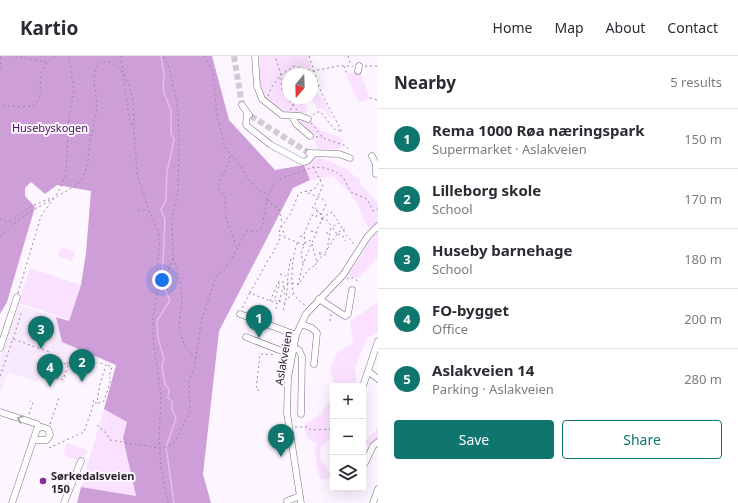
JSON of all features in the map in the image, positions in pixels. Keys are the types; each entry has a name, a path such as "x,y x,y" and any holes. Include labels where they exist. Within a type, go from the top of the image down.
{"street":[{"path":"255,56 258,92 262,99 282,115 300,116 308,119"},
{"path":"242,105 249,114 246,125 276,148 303,162 307,161 311,154 334,154 350,158"},
{"path":"292,116 296,124 310,136"},
{"path":"372,156 376,164 376,174"},
{"name":"Aslakveien","path":"287,501 301,500 287,413 288,384 296,335 306,314 343,275 368,236 378,226"},
{"path":"319,299 341,314 347,316 352,290"},
{"path":"0,348 17,297"},
{"path":"240,314 296,335"},
{"path":"301,324 312,328 317,334 314,364"},
{"path":"246,337 292,355"},
{"path":"363,383 378,341"},
{"path":"293,348 299,350 302,357 301,414"},
{"path":"368,371 378,378"},
{"path":"0,412 48,429 49,437 44,440 33,440"},
{"path":"13,502 33,440 39,427"},
{"path":"366,461 373,446 378,442"},
{"path":"64,503 81,461"},
{"path":"373,503 378,489"}],"path":[{"path":"0,67 1,56"},
{"path":"15,56 46,62"},
{"path":"3,106 30,106 37,101 41,70 46,62 58,56"},
{"path":"17,297 41,216 56,196 66,173 69,117 74,91 69,56"},
{"path":"121,56 129,118 134,130"},
{"path":"163,56 169,67 178,109 178,193 172,218 173,258 182,291 182,302 178,326 184,345 194,359"},
{"path":"204,56 213,72 217,116 225,148 239,164 246,176 259,190 268,195"},
{"path":"275,56 281,75 282,91 292,105 298,110"},
{"path":"309,56 312,68"},
{"path":"348,56 352,66"},
{"path":"0,238 20,219 78,184 85,174 97,106 93,80 98,65 101,61 111,62 123,73 130,84 134,104 137,173 158,231 160,241 158,287 153,317 153,337 162,396 159,448 161,468 168,503"},
{"path":"291,68 294,66 302,68"},
{"path":"344,66 347,75"},
{"path":"318,70 344,66 359,68 378,66"},
{"path":"269,106 268,95 275,81 281,75"},
{"path":"319,86 342,132 338,131 332,126 321,112 317,112 308,119 322,137 331,142 346,146 350,150 350,158"},
{"path":"370,98 378,100"},
{"path":"292,105 292,116"},
{"path":"310,136 322,137"},
{"path":"230,155 229,164 219,179 218,188 225,198 226,217 237,250"},
{"path":"313,167 323,185 315,204 316,209"},
{"path":"97,425 106,433 110,440 159,448 167,447 175,442 190,411 189,381 194,369 194,359 202,318 212,285 216,276 237,250 244,234 248,231 258,231 262,227 268,195 278,180 313,167 325,168 336,172 342,177 351,192 367,199 373,211 378,209"},
{"path":"240,314 242,305 250,294 266,262 275,250 281,236 281,226 291,213 298,195 302,192 307,192 317,188 321,179"},
{"path":"307,192 321,198 326,202 321,215"},
{"path":"0,219 7,222 11,221 31,206 56,196"},
{"path":"267,199 279,209 283,224"},
{"path":"299,284 303,264 319,230 322,220 318,211 312,207"},
{"path":"138,211 149,209"},
{"path":"303,264 301,253 305,243 304,238 312,215 316,217 318,211"},
{"path":"322,220 332,212 354,244"},
{"path":"322,220 325,218 338,234 343,236"},
{"path":"332,227 339,223"},
{"path":"327,250 331,225"},
{"path":"281,226 286,236"},
{"path":"324,253 338,234 344,230"},
{"path":"344,230 343,236 345,241"},
{"path":"311,231 317,233"},
{"path":"326,232 330,234"},
{"path":"281,236 286,236 304,246"},
{"path":"300,236 304,238"},
{"path":"305,243 309,240 312,243"},
{"path":"287,295 287,276 289,264 297,242"},
{"path":"312,243 317,262"},
{"path":"299,284 308,270 314,266 322,256 318,252 323,255 324,253 328,256"},
{"path":"293,255 294,293 306,307"},
{"path":"158,287 165,279 173,258"},
{"path":"280,274 287,276"},
{"path":"343,280 350,277 360,282"},
{"path":"270,301 279,280 287,283 299,284"},
{"path":"275,283 280,284 274,300 279,302"},
{"path":"276,308 284,285 285,295 287,295 288,298"},
{"path":"283,310 288,298 294,293"},
{"path":"250,294 270,301 286,303"},
{"path":"330,321 332,308"},
{"path":"0,376 22,311"},
{"path":"13,339 50,352 43,373 53,377 63,380 70,359 78,359"},
{"path":"259,390 256,390 260,354 268,354"},
{"path":"48,358 67,365"},
{"path":"94,403 104,401 111,379 109,377 112,367 96,362"},
{"path":"97,403 100,384 106,365"},
{"path":"50,424 59,398"},
{"path":"49,448 84,432 94,403 93,399"},
{"path":"28,417 33,402 30,402"},
{"path":"302,426 311,430 330,429"}],"shaded area":[{"path":"259,56 308,56 311,68 282,68 282,104 305,104 308,111 305,113 296,113 280,111 268,104 261,90 259,77"},
{"path":"359,70 370,98 359,103 346,75"},
{"path":"318,94 330,111 332,120 323,109 317,108 315,104 318,104"},
{"path":"295,119 310,119 320,130 341,138 343,141 341,148 321,151 317,149 315,141 309,132"},
{"path":"318,157 343,167 360,180 361,185 378,203 378,222 370,228 368,226 355,200 345,187 333,176 310,180 304,165"},
{"path":"378,232 378,257 357,279 348,275 372,238"},
{"path":"61,247 75,252 72,261 58,256"},
{"path":"30,268 81,285 69,320 19,303"},
{"path":"378,302 378,333 367,338 355,368 357,383 334,383 330,370 337,353 353,342 350,321"},
{"path":"18,305 56,317 62,342 98,357 94,369 73,362 65,383 40,374 37,382 8,372 0,393 0,358"},
{"path":"330,401 330,441 329,440 320,448 321,459 330,472 330,478 321,480 316,465 316,444 306,437 305,425 320,414"},
{"path":"104,409 127,422 123,438 136,496 81,487"},
{"path":"378,428 378,440 366,446 366,440"},
{"path":"67,443 88,450 83,462 63,455"}],"green space":[{"name":"Husebyskogen","path":"0,56 212,56 229,120 275,170 304,165 310,180 293,188 219,331 203,474 211,503 77,503 81,487 136,496 123,438 127,422 104,409 116,365 62,342 56,317 69,321 81,285 86,253 91,191 57,185 45,194 31,182 25,188 25,196 35,207 7,302 0,314"}],"waterway":[{"path":"161,56 164,75 163,90 171,111 171,133 174,140 167,172 166,200 161,210 165,219 162,284 170,300 157,321 158,338 164,359 162,365 165,384 169,389 168,398 172,401 172,409 176,418 166,447 174,503"}],"tunnel":[{"path":"234,56 242,105"},
{"path":"251,116 309,153"}],"place":[{"name":"Rema 1000 Røa næringspark","path":"259,338"},
{"name":"Huseby barnehage","path":"41,349"},
{"name":"Lilleborg skole","path":"82,382"},
{"name":"FO-bygget","path":"50,387"},
{"name":"Aslakveien 14","path":"281,457"},
{"name":"Sørkedalsveien 150","path":"43,481"}]}
